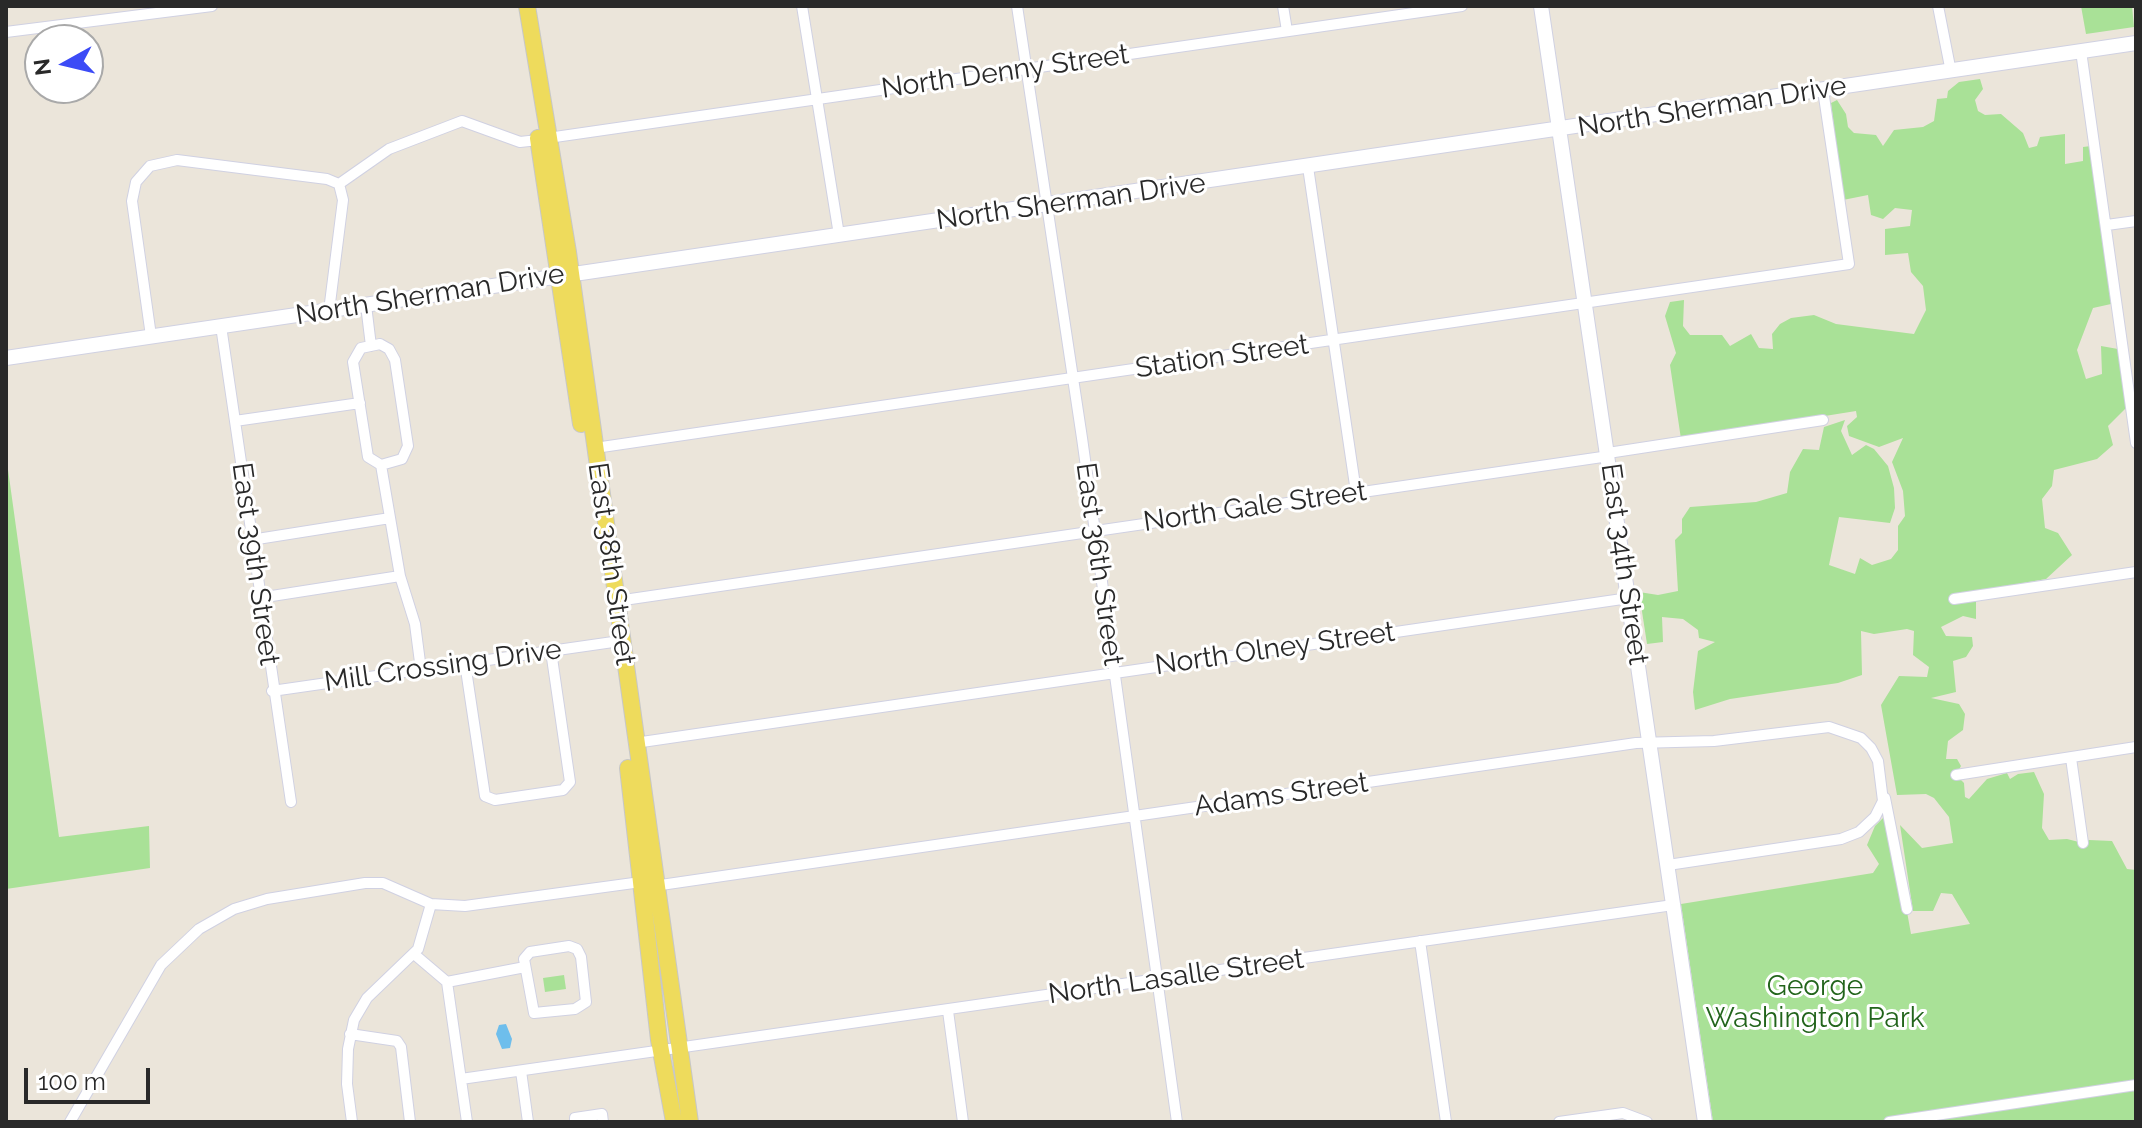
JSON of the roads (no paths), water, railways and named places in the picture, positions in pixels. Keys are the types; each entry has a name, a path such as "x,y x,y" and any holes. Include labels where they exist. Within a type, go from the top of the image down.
{"main road":[{"name":"East 38th Street","path":"518,6 595,448 617,601 635,743 661,1052 674,1122"},
{"name":"East 38th Street","path":"527,6 543,139"},
{"name":"East 34th Street","path":"1541,6 1705,1122"},
{"name":"North Sherman Drive","path":"6,358 2136,43"},
{"name":"East 38th Street","path":"565,275 648,884 690,1122"}],"street":[{"path":"6,32 212,6"},
{"path":"802,6 839,235"},
{"name":"East 36th Street","path":"1017,6 1073,379 1177,1122"},
{"path":"1283,6 1287,31"},
{"name":"North Denny Street","path":"339,184 389,149 462,121 520,142 1462,6"},
{"path":"1938,6 1951,72"},
{"path":"2081,51 2133,398 2136,443"},
{"name":"Station Street","path":"595,448 1849,264 1823,90"},
{"path":"151,336 132,201 136,182 150,166 173,160 327,179 339,184 343,200 329,311"},
{"path":"1308,167 1356,492"},
{"path":"2107,225 2136,221"},
{"path":"366,305 371,346"},
{"name":"East 39th Street","path":"221,326 272,691 291,802"},
{"path":"371,346 384,346 393,354 408,446 402,459 381,465 368,457 353,362 361,348 371,346"},
{"path":"235,421 360,403"},
{"name":"North Gale Street","path":"617,601 1608,455 1823,420"},
{"path":"381,465 400,576 415,624 421,670"},
{"path":"251,540 390,518"},
{"path":"1954,599 2136,572"},
{"path":"259,598 400,576"},
{"name":"North Olney Street","path":"635,743 1629,598"},
{"name":"Mill Crossing Drive","path":"272,691 613,642"},
{"path":"465,663 487,798 495,800 563,790 570,782 551,651"},
{"name":"Adams Street","path":"431,904 483,905 1650,743 1714,741 1829,727 1861,738 1878,761 1907,909"},
{"path":"1956,775 2136,747"},
{"path":"2071,758 2083,843"},
{"path":"1668,865 1847,837 1873,819 1884,792"},
{"path":"70,1122 149,983 178,946 199,929 234,909 303,893 383,883 431,904 422,942 414,954 367,998 350,1034 347,1084 352,1122"},
{"name":"North Lasalle Street","path":"461,1079 1673,905"},
{"path":"1420,941 1446,1122"},
{"path":"569,946 577,949 586,1002 575,1009 534,1013 525,967 524,959 530,952 569,946"},
{"path":"414,954 447,982 467,1122"},
{"path":"447,982 525,967"},
{"path":"948,1011 963,1122"},
{"path":"350,1034 397,1041 401,1047 410,1122"},
{"path":"521,1071 528,1122"},
{"path":"1889,1122 2136,1085"},
{"path":"1559,1122 1623,1113 1647,1122"},
{"path":"575,1122 575,1118 602,1114 603,1122"}],"water":[{"path":"506,1024 512,1039 510,1048 502,1049 496,1034 499,1025"}],"park label":[{"name":"George Washington Park","path":"1815,1003"}]}
